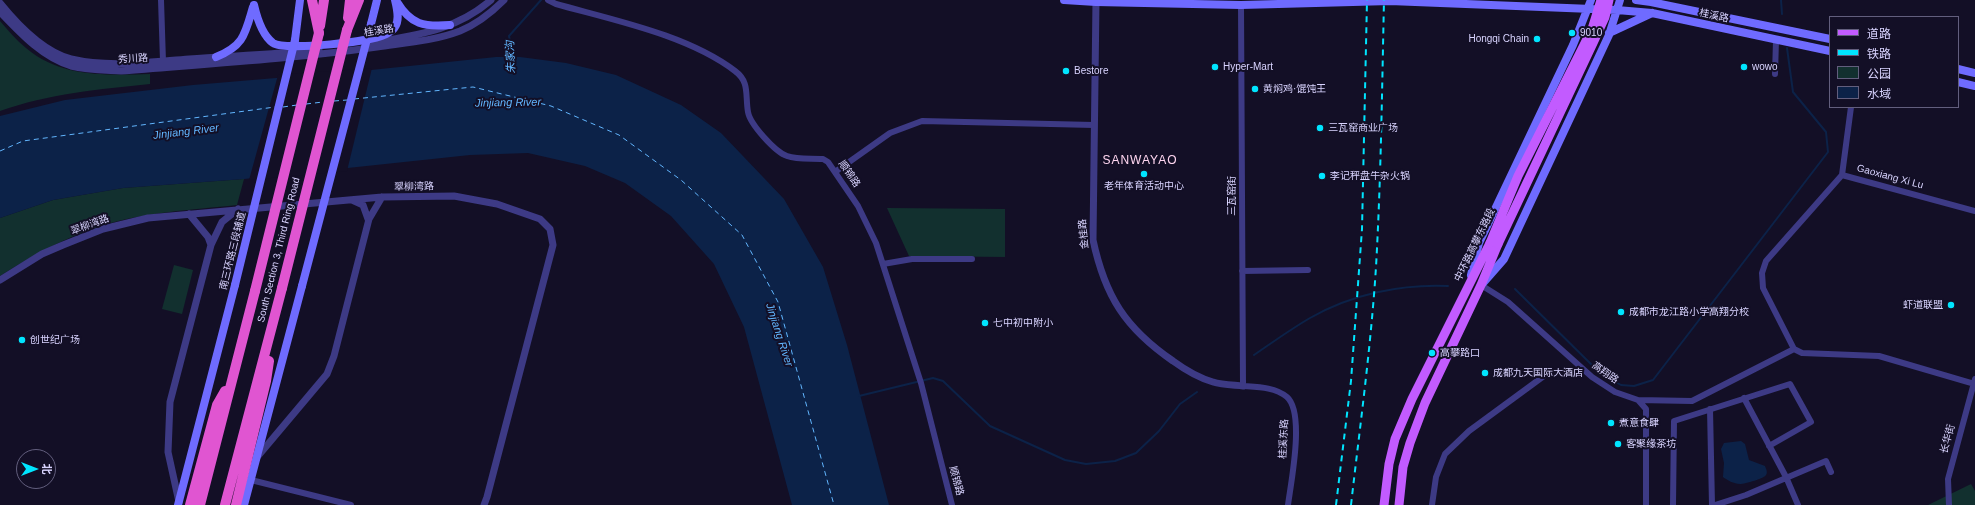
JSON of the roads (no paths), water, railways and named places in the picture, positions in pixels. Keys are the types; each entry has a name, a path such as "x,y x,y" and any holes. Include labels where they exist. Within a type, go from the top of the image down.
{"highway":[{"path":"312,0 319,33"},
{"name":"South Section 3, Third Ring Road","path":"200,505 319,33 324,0"},
{"name":"South Section 3, Third Ring Road","path":"225,505 276,313 347,30 350,0"},
{"path":"347,30 359,0"},
{"path":"236,505 266,381 276,313"},
{"path":"190,505 217,405 232,378"}],"main road":[{"name":"南三环路三段辅道","path":"179,504 235,286 295,40 300,0"},
{"path":"244,505 377,0"},
{"path":"254,3 257,19 264,32 273,43 285,47 356,42 388,34 396,26 398,15 395,0"},
{"path":"395,0 402,10 415,22 430,27 450,25"},
{"name":"桂溪路","path":"1064,0 1241,5 1390,1 1617,10 1652,13 1829,51"},
{"path":"1471,279 1479,243 1589,9 1591,0"},
{"name":"中环路高攀东路段","path":"1399,505 1403,467 1425,403 1481,286 1494,243 1518,176 1592,29 1601,0"},
{"name":"中环路高攀东路段","path":"1384,505 1389,464 1395,439 1412,399 1471,279 1494,243 1594,42 1605,17 1609,0"},
{"path":"1481,286 1504,259 1609,33 1620,0"},
{"name":"桂溪路","path":"1636,0 1650,1 1829,39"},
{"path":"216,57 230,52 238,45 246,31 254,3"},
{"path":"1609,33 1652,13"},
{"path":"1959,69 1975,73"},
{"path":"1959,82 1975,86"}],"street":[{"path":"161,0 163,61"},
{"name":"桂溪路","path":"261,53 331,49 430,33 480,10 491,0"},
{"name":"桂溪路","path":"286,58 344,52 440,37 460,31 484,18 504,0"},
{"name":"顺锦路","path":"549,0 556,4 634,25 696,48 740,75 747,88 748,110 753,125 787,156 824,159 828,162 858,206 876,244 919,376 952,505"},
{"name":"金桂路","path":"1096,1 1093,240 1098,265 1105,285 1128,323 1157,350 1182,367 1213,382 1243,386"},
{"name":"秀川路","path":"0,3 17,23 35,39 58,54 70,59 119,64 261,53"},
{"name":"三瓦窑街","path":"1241,5 1243,386"},
{"name":"秀川路","path":"0,12 23,37 42,51 71,66 121,71 286,58"},
{"path":"1775,74 1776,40"},
{"name":"Gaoxiang Xi Lu","path":"1851,108 1842,175 1975,211"},
{"path":"835,172 890,133 922,121 1094,125"},
{"path":"1842,175 1766,261 1762,273 1763,288 1794,349 1802,353 1879,356 1974,382"},
{"name":"翠柳湾路","path":"0,280 42,254 103,228 148,218 382,197 454,196 484,202 540,219 550,229 553,245 484,505"},
{"path":"256,458 327,374 334,356 368,219 382,197"},
{"path":"350,200 363,205 368,219"},
{"path":"179,504 168,452 170,402 211,245 222,222 238,209"},
{"path":"189,214 208,237 211,245"},
{"path":"883,264 912,259 972,259"},
{"path":"1242,271 1308,270"},
{"name":"高翔路","path":"1481,286 1508,302 1592,377 1615,392 1638,400 1692,401 1794,349"},
{"path":"1432,505 1436,477 1445,454 1468,431 1548,373"},
{"name":"长华街","path":"1949,505 1948,479 1974,382"},
{"path":"1673,505 1674,421 1790,384 1811,422 1769,446"},
{"name":"桂溪东路","path":"1243,386 1268,388 1287,398 1296,413 1296,446 1288,505"},
{"path":"1744,398 1786,478 1798,505"},
{"path":"1638,400 1646,409 1646,505"},
{"path":"1710,409 1713,505 1731,502 1826,461 1831,472"},
{"path":"250,480 351,505"}],"water":[{"name":"Jinjiang River","path":"496,57 520,57 566,63 616,75 681,105 721,133 784,199 823,267 847,345 889,505 792,505 744,327 714,264 671,216 625,183 585,166 528,153 470,155 244,179 123,188 53,200 0,218 0,116 65,100 193,85 371,70"},
{"path":"1741,441 1745,444 1749,460 1765,466 1767,473 1762,478 1740,484 1733,483 1723,477 1724,463 1721,449 1724,443"}],"waterway":[{"name":"朱家沟","path":"513,58 509,36 541,0"},
{"path":"1781,0 1782,14"},
{"path":"1515,289 1600,373 1621,385 1634,386 1653,380 1828,152 1826,132 1793,92 1787,48"},
{"path":"1254,355 1310,318 1343,303 1377,292 1395,289 1448,286"},
{"path":"859,396 933,378 943,381 990,426 1065,460 1086,464 1115,461 1136,453 1159,431 1180,404 1197,392"}],"railway":[{"path":"1336,505 1351,381 1362,229 1367,0"},
{"path":"1351,505 1368,356 1376,267 1384,0"}],"place":[{"name":"9010","path":"1572,33"},
{"name":"Hongqi Chain","path":"1537,39"},
{"name":"Hyper-Mart","path":"1215,67"},
{"name":"wowo","path":"1744,67"},
{"name":"Bestore","path":"1066,71"},
{"name":"黄焖鸡·馄饨王","path":"1255,89"},
{"name":"三瓦窑商业广场","path":"1320,128"},
{"name":"老年体育活动中心","path":"1144,174"},
{"name":"李记秤盘牛杂火锅","path":"1322,176"},
{"name":"虾道联盟","path":"1951,305"},
{"name":"成都市龙江路小学高翔分校","path":"1621,312"},
{"name":"七中初中附小","path":"985,323"},
{"name":"创世纪广场","path":"22,340"},
{"name":"高攀路口","path":"1432,353"},
{"name":"成都九天国际大酒店","path":"1485,373"},
{"name":"煮意食肆","path":"1611,423"},
{"name":"客聚缘茶坊","path":"1618,444"}],"district":[{"name":"SANWAYAO","path":"1140,161"}]}
